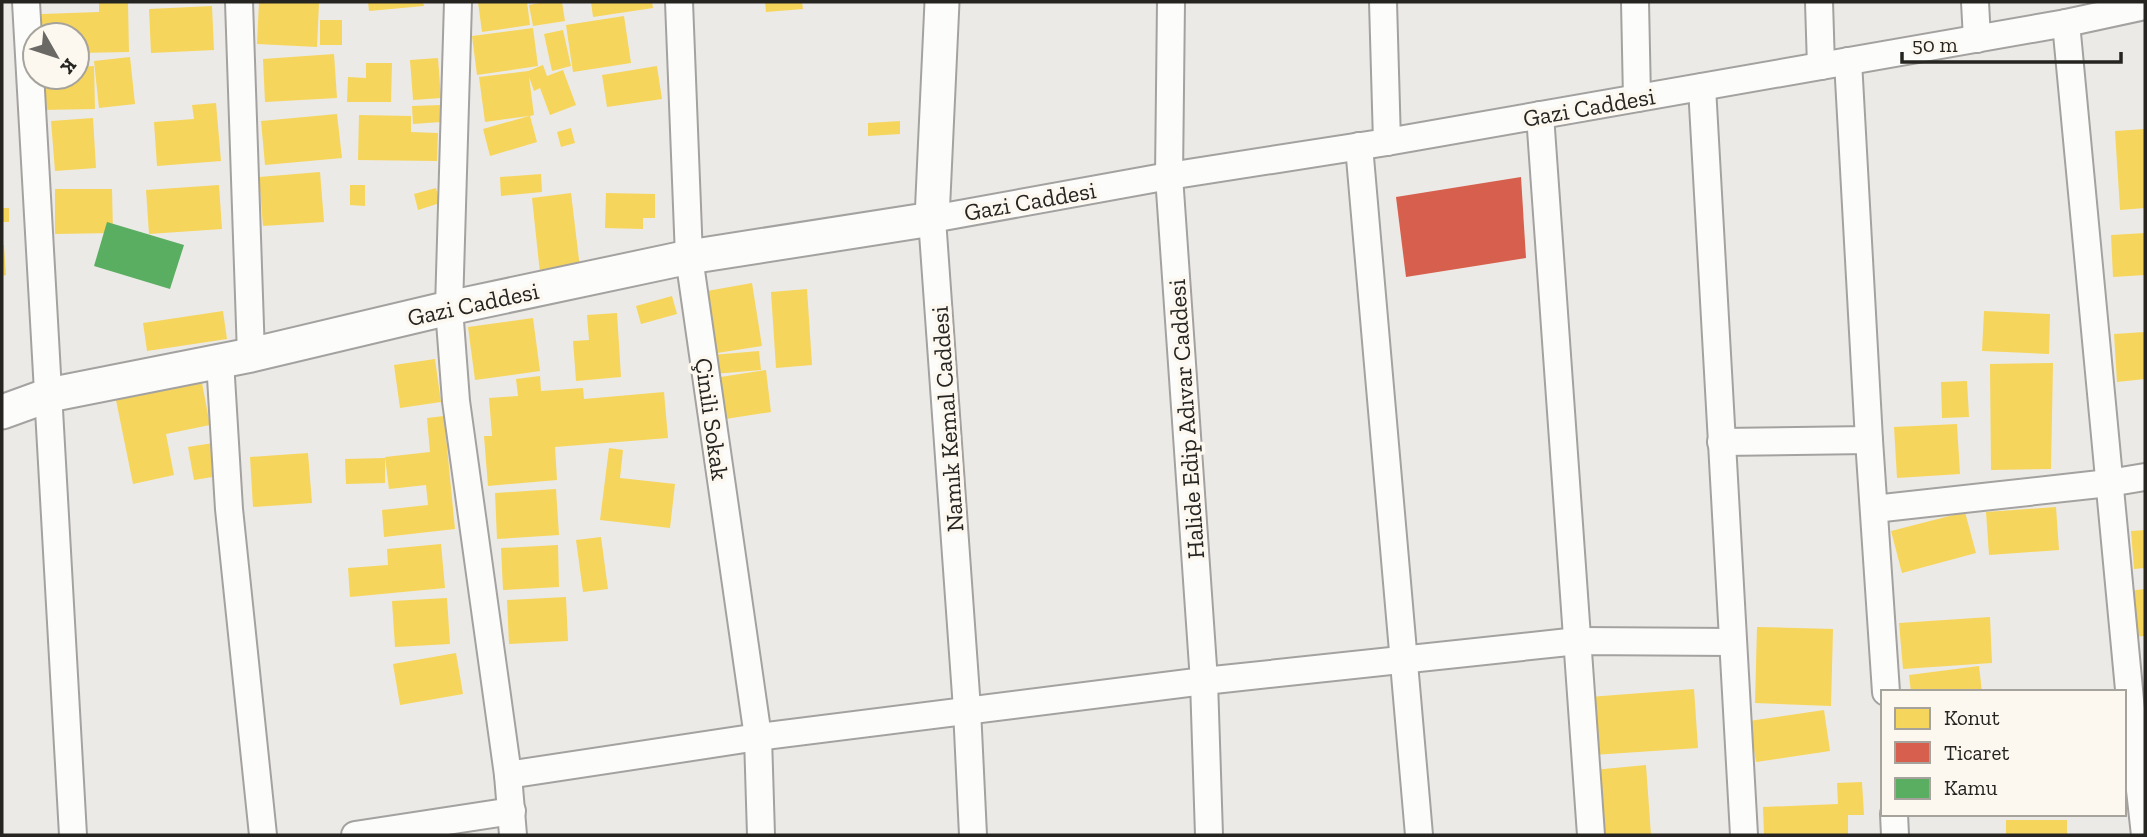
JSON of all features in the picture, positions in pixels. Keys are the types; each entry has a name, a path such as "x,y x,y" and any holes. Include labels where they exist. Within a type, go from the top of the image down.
{"street":[{"path":"26,2 50,395 72,835"},
{"path":"239,2 236,358 229,509 263,835"},
{"path":"355,835 512,823 508,775 456,401 449,308 458,2"},
{"name":"Çinili Sokak","path":"679,2 689,257 758,737 761,835"},
{"name":"Namık Kemal Caddesi","path":"943,2 932,219 967,709 973,835"},
{"name":"Halide Edip Adıvar Caddesi","path":"1171,2 1169,176 1204,681 1209,835"},
{"path":"1383,2 1387,142"},
{"path":"1635,2 1637,98"},
{"path":"1819,2 1821,66"},
{"path":"1975,2 1977,39"},
{"name":"Gazi Caddesi","path":"2,412 50,395 236,358 449,308 689,257 1387,142 1977,39 2145,6"},
{"path":"2066,23 2145,835"},
{"path":"1848,61 1886,690"},
{"path":"1702,87 1744,835"},
{"path":"1540,115 1591,835"},
{"path":"1359,146 1419,835"},
{"path":"1721,442 1869,440"},
{"path":"1874,509 2109,484 2145,477"},
{"path":"508,775 758,737 1204,681 1578,641 1733,642"},
{"path":"1894,816 1895,835"}],"building: Konut":[{"path":"99,2 128,2 129,52 91,53 91,21 42,21 42,14 99,12"},
{"path":"259,2 319,3 317,47 257,44"},
{"path":"368,2 423,2 424,6 369,11"},
{"path":"478,2 527,2 530,25 482,32"},
{"path":"562,2 565,21 533,26 529,5"},
{"path":"591,2 652,2 653,8 593,17"},
{"path":"765,2 802,2 803,9 766,12"},
{"path":"212,6 214,50 151,53 149,9"},
{"path":"624,16 631,63 573,72 566,25"},
{"path":"320,20 342,20 342,45 320,45"},
{"path":"533,28 538,66 477,75 472,36"},
{"path":"563,30 571,66 552,71 544,34"},
{"path":"334,54 337,98 265,102 263,59"},
{"path":"130,57 135,104 99,108 94,61"},
{"path":"438,58 441,98 413,100 410,60"},
{"path":"366,63 392,63 391,102 347,102 348,77 366,78"},
{"path":"543,65 547,76 563,70 576,105 550,115 540,88 534,91 529,77 534,115 530,116 537,142 490,156 483,129 529,116 485,122 479,77 528,71"},
{"path":"91,66 94,66 95,109 41,110 41,91 91,91"},
{"path":"657,66 662,99 607,107 602,75"},
{"path":"216,103 221,161 157,166 154,122 194,119 192,105"},
{"path":"441,105 441,122 413,124 412,106"},
{"path":"337,114 342,158 265,165 261,121"},
{"path":"359,115 411,116 411,132 438,133 437,161 358,160"},
{"path":"93,118 96,168 55,171 51,121"},
{"path":"900,121 900,134 868,136 868,123"},
{"path":"571,128 575,143 561,147 557,132"},
{"path":"2145,129 2145,208 2120,210 2115,131"},
{"path":"320,172 324,222 263,226 259,177"},
{"path":"541,174 542,192 501,196 500,177"},
{"path":"219,185 222,229 149,234 146,190"},
{"path":"350,185 365,185 365,206 350,205"},
{"path":"436,188 440,203 418,210 414,194"},
{"path":"55,189 112,189 113,233 55,234"},
{"path":"571,193 580,268 540,273 532,198"},
{"path":"606,193 655,194 655,218 643,218 643,229 605,228"},
{"path":"2,208 9,208 9,222 2,222"},
{"path":"2145,233 2145,275 2113,277 2111,235"},
{"path":"2,245 6,275 2,276"},
{"path":"752,283 762,346 717,353 707,291"},
{"path":"807,289 812,365 776,368 771,292"},
{"path":"672,296 677,314 641,324 636,306"},
{"path":"223,311 227,339 147,351 143,323"},
{"path":"1984,311 2050,314 2049,354 1982,351"},
{"path":"617,313 621,377 576,381 573,341 589,340 587,315"},
{"path":"533,318 540,371 475,380 468,327"},
{"path":"2145,332 2145,379 2117,382 2114,334"},
{"path":"759,351 761,370 714,374 712,355"},
{"path":"435,359 441,402 400,408 394,365"},
{"path":"2053,363 2051,469 1991,470 1990,364"},
{"path":"766,370 771,412 719,420 714,378"},
{"path":"540,376 541,391 583,388 584,399 664,392 668,438 555,447 557,480 488,486 484,436 492,436 489,398 518,396 516,379"},
{"path":"1967,381 1969,417 1942,418 1941,382"},
{"path":"202,383 210,425 166,434 174,475 133,484 116,400"},
{"path":"444,416 455,529 384,537 382,510 428,505 426,485 389,489 385,457 430,452 427,418"},
{"path":"1957,424 1960,474 1897,478 1894,427"},
{"path":"219,442 225,475 194,480 188,447"},
{"path":"609,448 623,450 620,478 675,484 670,528 600,520"},
{"path":"308,453 312,503 253,507 250,457"},
{"path":"385,458 385,483 346,484 345,459"},
{"path":"556,489 559,535 497,539 495,493"},
{"path":"2056,507 2059,550 1989,555 1986,512"},
{"path":"1965,512 1976,553 1902,573 1891,531"},
{"path":"2145,530 2145,568 2134,569 2131,531"},
{"path":"601,537 608,589 583,592 576,540"},
{"path":"441,544 445,588 350,597 348,568 388,565 387,549"},
{"path":"558,545 559,587 503,590 501,548"},
{"path":"2145,589 2145,636 2132,637 2128,591"},
{"path":"566,597 568,641 509,644 507,600"},
{"path":"447,598 450,644 395,647 392,601"},
{"path":"1990,617 1992,663 1903,669 1899,623"},
{"path":"1757,627 1833,629 1831,706 1755,703"},
{"path":"456,653 463,694 400,705 393,664"},
{"path":"1979,666 1982,690 1911,690 1909,675"},
{"path":"1694,689 1698,748 1593,755 1589,697"},
{"path":"1824,710 1830,751 1756,762 1749,721"},
{"path":"1646,765 1651,835 1598,835 1593,770"},
{"path":"1862,782 1864,815 1848,815 1848,835 1764,835 1763,807 1838,804 1837,783"},
{"path":"2006,820 2067,820 2067,835 2006,835"}],"building: Ticaret":[{"path":"1521,177 1526,258 1406,277 1396,197"}],"building: Kamu":[{"path":"107,222 184,245 170,289 94,266"}]}
